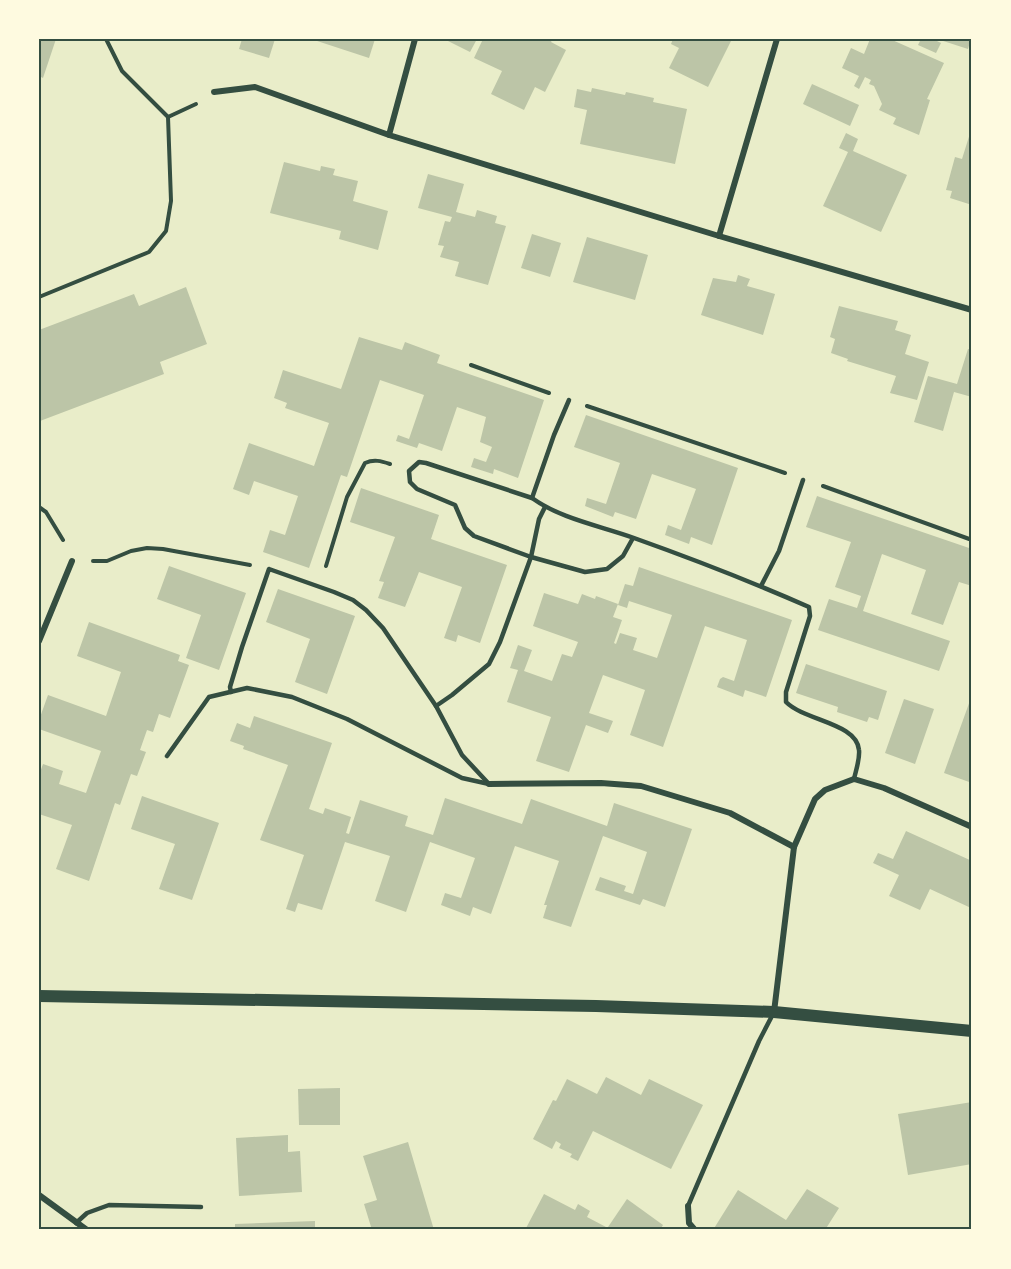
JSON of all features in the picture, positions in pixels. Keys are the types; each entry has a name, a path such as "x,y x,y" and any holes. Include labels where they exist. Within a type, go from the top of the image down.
{"main road":[{"path":"39,996 596,1006 774,1012 972,1031"}],"street":[{"path":"389,135 415,39"},
{"path":"720,236 777,39"},
{"path":"214,92 255,87 389,135 972,310"},
{"path":"39,641 72,561"},
{"path":"774,1012 794,847 815,799 825,790 854,779 884,788 972,827"},
{"path":"489,784 601,783 641,786 730,813 794,847"},
{"path":"39,1195 87,1230"},
{"path":"688,1206 689,1223 695,1230"}],"lane":[{"path":"532,498 569,400"},
{"path":"633,537 623,556 607,569 585,572 531,557 474,536 465,528 455,506 417,489 410,482 409,471 419,462 426,463 532,498 545,507 633,537 809,607 810,616 789,682 786,702 795,711 843,729 852,735 859,750 854,779"},
{"path":"761,586 779,551 803,480"},
{"path":"436,706 489,664 500,642 531,557 539,519 545,507"},
{"path":"231,692 230,687 242,647 269,569 319,586 353,600 383,627 436,706 462,755 489,784"},
{"path":"167,756 209,697 247,688 292,697 347,719 462,778 489,784"},
{"path":"688,1206 759,1041 774,1012"},
{"path":"76,1223 87,1213 109,1205 201,1207"}],"path":[{"path":"39,297 149,252 166,231 171,201 168,117 122,71 106,39"},
{"path":"168,117 194,105 214,92"},
{"path":"471,365 865,500 972,540"},
{"path":"319,586 346,497 365,464 380,460 409,471"},
{"path":"39,507 46,512 72,561 107,561 131,551 147,548 164,549 269,569"}],"building":[{"path":"39,39 56,39 43,78 39,76"},
{"path":"242,39 275,39 269,58 239,49"},
{"path":"311,39 375,39 369,58"},
{"path":"444,39 477,39 470,52"},
{"path":"483,39 550,39 551,42 566,50 545,92 535,87 524,110 491,94 502,71 474,58"},
{"path":"673,39 732,39 708,87 669,68 679,48 671,44"},
{"path":"870,39 890,39 944,63 927,99 930,100 919,135 893,124 896,118 879,110 882,104 874,86 869,84 871,80 865,77 859,89 854,86 859,76 842,68 851,48 864,54"},
{"path":"921,39 933,39 941,43 936,53 918,45"},
{"path":"937,39 971,39 968,49"},
{"path":"812,84 859,105 850,126 803,104"},
{"path":"592,88 654,98 653,102 687,109 675,164 580,144 587,110 574,107 577,89 591,92"},
{"path":"972,127 972,205 950,198 952,191 946,190 955,157 962,159"},
{"path":"846,133 858,139 853,151 907,175 881,232 823,206 848,152 839,148"},
{"path":"284,162 320,171 321,166 335,169 333,175 358,181 353,201 388,211 378,250 339,239 341,231 270,213"},
{"path":"428,174 464,184 456,212 475,217 477,210 497,216 495,223 506,226 488,285 455,276 459,262 440,257 444,246 438,245 445,221 450,222 452,217 418,208"},
{"path":"532,234 561,243 550,277 521,268"},
{"path":"587,237 648,255 635,300 573,282"},
{"path":"738,275 750,279 747,286 775,294 763,335 701,315 713,278 736,282"},
{"path":"186,287 207,344 160,362 164,374 40,421 39,330 134,294 139,306"},
{"path":"839,306 898,321 895,330 911,335 905,354 929,362 917,400 890,393 896,376 847,361 848,359 831,353 835,339 830,337"},
{"path":"359,337 402,350 405,342 440,355 437,363 544,400 518,478 494,469 493,474 471,467 474,458 486,462 492,447 480,442 486,417 457,407 442,451 419,443 417,448 396,441 398,435 409,439 424,395 380,380 347,477 341,475 309,568 263,552 270,530 285,535 298,496 254,481 249,495 233,489 249,443 314,466 329,423 285,408 287,403 274,398 283,370 341,389"},
{"path":"968,349 972,350 972,397 954,392 943,431 914,422 928,376 957,384"},
{"path":"586,415 738,468 712,545 691,537 689,544 665,535 668,525 681,530 696,489 652,474 636,519 615,512 613,517 585,506 587,498 606,504 620,463 574,447"},
{"path":"361,488 439,515 431,539 507,565 480,643 458,635 456,642 444,638 462,587 419,572 405,607 378,598 384,582 379,581 395,537 350,522"},
{"path":"817,496 972,549 972,586 959,582 943,625 911,614 926,570 882,554 863,611 950,641 939,671 818,630 829,599 857,608 861,596 835,587 851,542 806,527"},
{"path":"169,566 246,593 219,670 186,658 201,615 157,599"},
{"path":"639,567 792,620 766,697 745,690 743,697 717,687 723,677 734,681 747,640 705,626 663,747 630,735 645,690 603,675 589,713 613,721 608,733 586,725 569,772 536,761 551,717 507,702 518,670 510,668 518,645 532,650 524,671 552,681 562,654 572,657 578,642 533,626 544,593 578,604 582,594 595,599 596,596 618,604 613,617 622,620 614,643 616,644 620,633 637,638 633,650 657,658 672,615 629,601 627,608 618,605 625,584 633,586"},
{"path":"278,589 355,616 327,694 295,682 310,639 266,622"},
{"path":"89,622 180,655 178,661 189,665 170,718 159,714 153,732 147,730 140,750 146,752 137,776 131,774 120,805 115,803 89,881 56,869 72,825 39,814 39,775 43,764 63,771 59,784 86,793 101,751 39,729 39,720 48,695 106,716 121,672 77,656"},
{"path":"806,664 887,691 878,720 869,717 867,722 837,712 838,707 796,693"},
{"path":"972,695 972,783 944,773"},
{"path":"904,699 934,709 915,764 885,753"},
{"path":"254,716 332,743 309,809 323,814 325,808 351,817 346,833 349,834 360,800 408,816 405,826 433,835 445,798 522,824 531,799 607,826 614,803 692,829 665,907 643,899 640,905 595,890 600,877 626,886 624,891 633,894 647,852 603,836 571,927 543,918 547,905 544,905 559,861 515,846 491,914 473,907 470,916 441,905 445,893 461,898 475,858 430,842 406,912 375,901 390,856 345,842 322,910 298,903 295,912 286,909 304,855 260,840 288,765 243,749 244,746 230,741 237,723 250,728"},
{"path":"142,796 219,823 192,900 159,889 175,844 131,829"},
{"path":"906,831 972,861 971,908 930,889 920,910 889,896 899,875 873,863 878,853 893,859"},
{"path":"606,1077 641,1095 649,1079 703,1105 671,1169 593,1131 578,1161 570,1157 572,1154 559,1148 561,1144 556,1141 552,1149 533,1139 553,1100 556,1101 567,1079 597,1094"},
{"path":"340,1088 340,1125 299,1125 298,1089"},
{"path":"972,1102 972,1164 908,1175 898,1114"},
{"path":"288,1135 288,1152 300,1151 302,1192 239,1196 236,1138"},
{"path":"408,1142 434,1230 372,1230 364,1204 377,1200 363,1156"},
{"path":"807,1189 839,1208 825,1230 713,1230 738,1190 786,1220"},
{"path":"544,1194 575,1210 578,1204 590,1211 587,1217 606,1227 605,1230 525,1230"},
{"path":"627,1199 663,1225 660,1230 606,1230"},
{"path":"315,1221 315,1230 235,1230 235,1224"}]}
